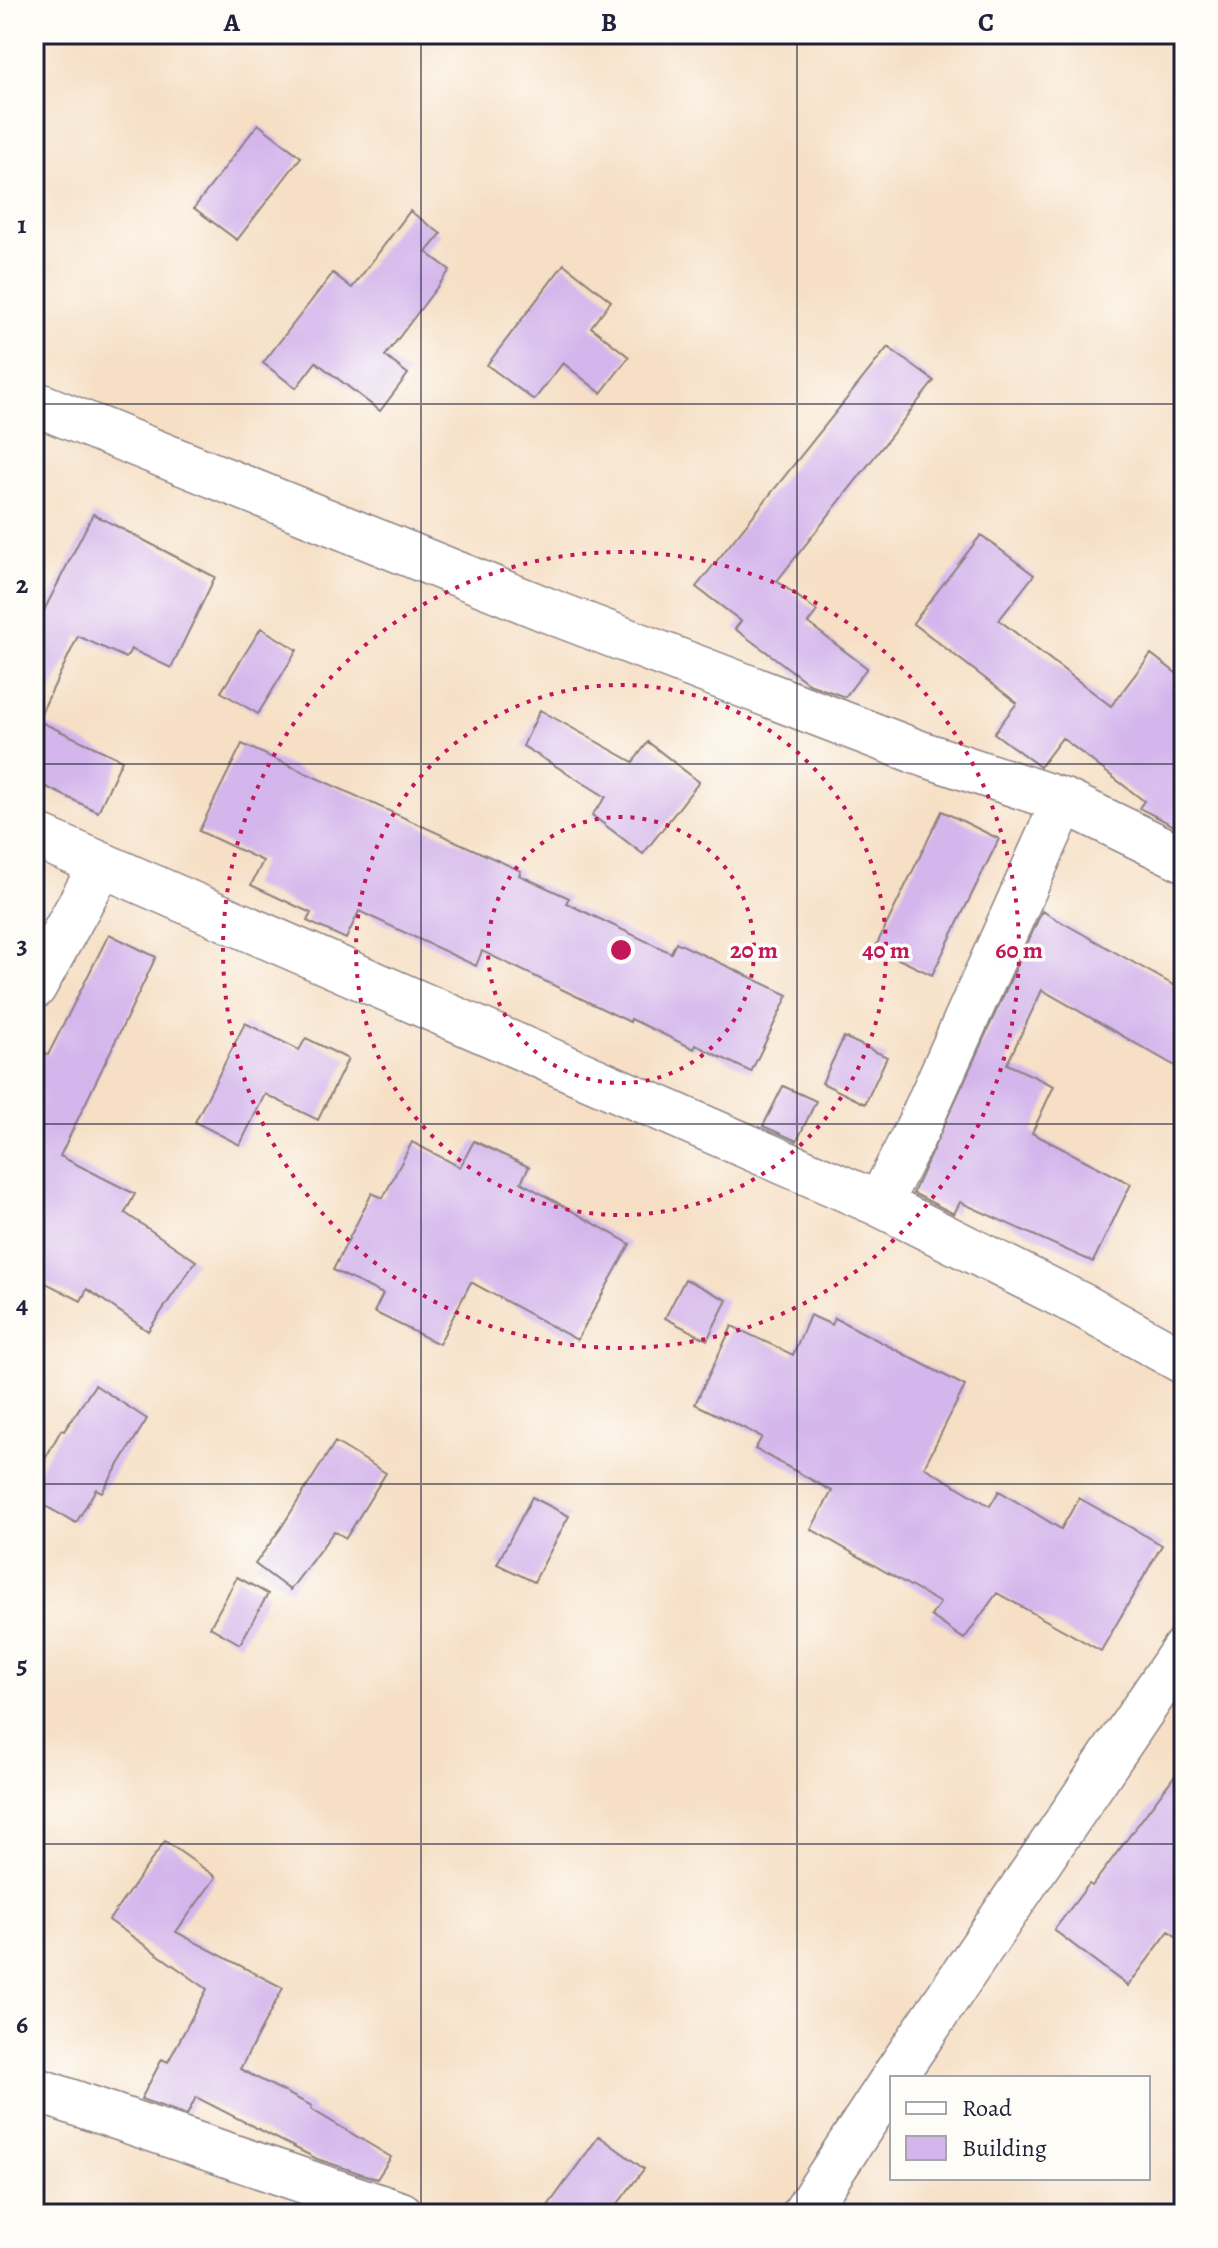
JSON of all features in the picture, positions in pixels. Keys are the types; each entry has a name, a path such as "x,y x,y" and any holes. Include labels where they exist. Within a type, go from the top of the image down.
{"street":[{"path":"34,403 577,621 920,753 1064,801 1184,859"},
{"path":"879,1204 918,1127 1064,801"},
{"path":"34,835 879,1204 1085,1307 1184,1362"},
{"path":"34,987 101,866"},
{"path":"895,2076 1184,1649"},
{"path":"804,2214 890,2084"},
{"path":"34,2089 401,2214"}],"building":[{"path":"258,124 301,157 237,240 194,208"},
{"path":"410,211 441,234 426,252 450,270 385,356 408,374 380,411 316,362 296,388 263,363 333,273 352,288"},
{"path":"564,264 611,301 591,327 629,357 601,393 563,363 534,400 487,365"},
{"path":"888,347 934,381 777,581 817,611 808,623 867,668 845,697 809,684 735,629 741,621 696,587"},
{"path":"93,514 215,577 171,668 131,649 126,658 78,636 34,728 34,630"},
{"path":"981,535 1034,575 999,620 1111,706 1151,654 1184,679 1184,831 1139,808 1144,801 1062,738 1040,767 994,733 1017,703 913,623"},
{"path":"261,628 297,650 258,714 221,692"},
{"path":"540,710 633,762 648,742 699,782 643,854 592,815 606,797 523,746"},
{"path":"43,723 122,760 98,812 34,781 34,741"},
{"path":"242,744 521,871 519,875 569,898 566,903 671,953 676,942 788,995 751,1072 696,1045 694,1049 631,1019 630,1022 482,951 476,966 359,911 346,939 307,921 311,913 251,885 263,861 199,831"},
{"path":"942,811 999,839 932,975 875,948"},
{"path":"1042,911 1184,991 1184,1071 1042,990 1007,1064 1054,1086 1032,1133 1131,1184 1093,1262 960,1202 954,1214 913,1193"},
{"path":"109,934 156,957 60,1156 135,1194 125,1213 196,1261 148,1331 87,1289 81,1301 34,1277 34,1048 48,1055"},
{"path":"245,1023 299,1050 306,1038 348,1059 318,1120 265,1094 240,1145 195,1122"},
{"path":"844,1037 887,1057 865,1104 822,1083"},
{"path":"783,1086 816,1101 797,1141 763,1126"},
{"path":"474,1141 529,1167 521,1182 630,1244 577,1340 471,1282 439,1344 374,1312 383,1294 333,1270 372,1193 383,1198 412,1142 460,1167"},
{"path":"685,1279 727,1300 707,1340 665,1318"},
{"path":"810,1315 832,1325 835,1318 965,1386 924,1467 990,1506 999,1491 1061,1529 1079,1498 1162,1545 1101,1651 997,1593 964,1639 931,1616 940,1603 811,1529 832,1491 755,1449 762,1437 695,1404 732,1326 793,1355"},
{"path":"95,1385 147,1419 102,1492 96,1489 76,1523 34,1500 34,1479 61,1430 64,1431"},
{"path":"335,1442 386,1473 346,1538 334,1531 290,1590 255,1564"},
{"path":"532,1497 569,1516 534,1582 497,1564"},
{"path":"237,1577 268,1594 240,1644 210,1627"},
{"path":"1184,1763 1184,1943 1169,1931 1128,1986 1054,1930 1089,1884 1092,1886"},
{"path":"165,1841 216,1877 176,1932 283,1988 240,2069 312,2106 311,2109 391,2157 377,2179 317,2159 196,2097 187,2115 141,2099 162,2059 168,2062 207,1989 109,1920"},
{"path":"599,2136 644,2169 610,2214 542,2214"}]}
